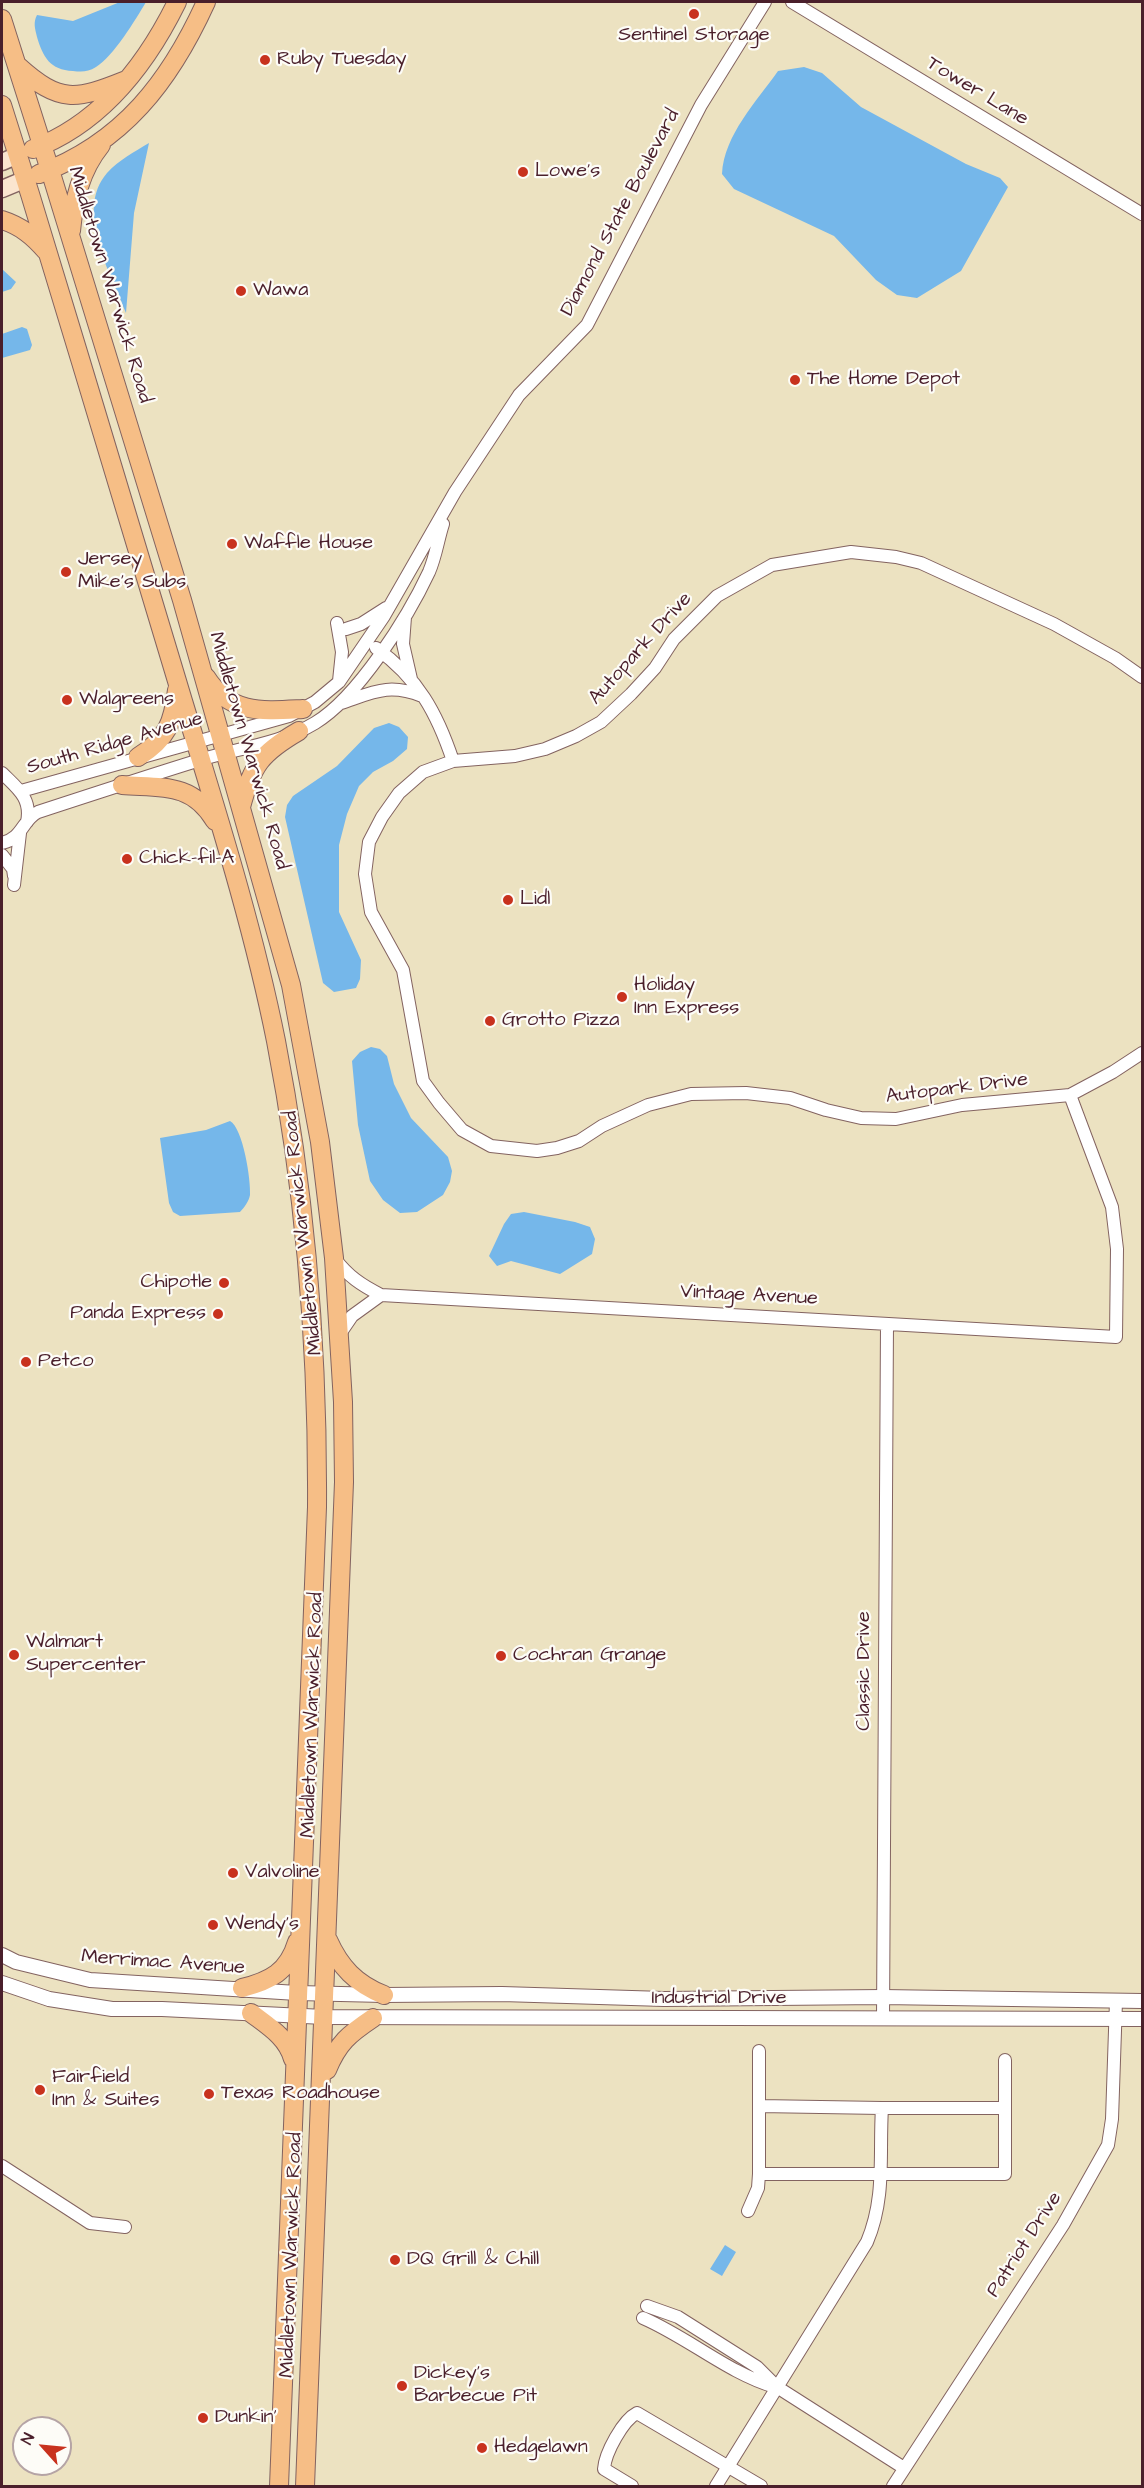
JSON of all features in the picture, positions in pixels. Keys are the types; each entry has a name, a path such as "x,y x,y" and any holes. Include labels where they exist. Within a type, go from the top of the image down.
{"main road":[{"path":"10,159 42,146 76,128 93,115 130,79 152,49 177,2"},
{"path":"2,189 68,163 105,139 137,111 164,79 183,51 206,2"},
{"name":"Middletown Warwick Road","path":"2,20 50,170 241,808 291,985 320,1142 334,1258 344,1441 322,2083 305,2487"},
{"path":"16,64 38,84 66,96 99,91 130,79"},
{"name":"Middletown Warwick Road","path":"2,105 10,159 26,179 196,742 246,916 275,1041 293,1139 313,1337 317,1507 279,2487"},
{"path":"70,239 75,197 95,152 105,139"},
{"path":"2,220 15,224 29,233 48,253"},
{"path":"201,669 217,690 246,709 265,711 303,709"},
{"path":"138,757 156,744 168,728 174,714 178,682"},
{"path":"241,808 248,780 258,763 273,747 299,731"},
{"path":"122,785 163,786 186,792 204,806 223,835"},
{"path":"242,1988 266,1982 284,1967 294,1952 300,1932"},
{"path":"327,1938 336,1958 346,1971 366,1988 384,1995"},
{"path":"251,2013 280,2036 290,2049 294,2065"},
{"path":"322,2083 335,2050 350,2032 373,2018"}],"street":[{"name":"Diamond State Boulevard","path":"220,735 289,716 327,694 339,682 390,606 455,492 519,395 586,325 701,105 765,2"},
{"name":"Tower Lane","path":"792,2 1143,214"},
{"name":"Diamond State Boulevard","path":"201,760 299,731 316,722 340,703 381,652 430,569 455,492"},
{"name":"Autopark Drive","path":"1143,677 1115,658 1054,624 921,563 896,557 851,552 772,565 717,596 674,639 655,668 632,694 601,722 545,749 515,756 453,761 423,772 399,793 382,817 369,842 365,874 371,912 403,970 423,1081 462,1130 490,1146 537,1150 556,1148 579,1141 602,1126 648,1105 691,1094 746,1093 790,1098 861,1118 896,1119 962,1105 1070,1095 1143,1053"},
{"path":"339,682 342,652 341,626 361,624 390,606"},
{"path":"405,614 403,644 411,681"},
{"path":"367,642 381,652 425,697 440,723 453,761"},
{"path":"340,703 379,690 403,689 425,697"},
{"name":"South Ridge Avenue","path":"2,780 18,788 220,735"},
{"name":"South Ridge Avenue","path":"2,843 23,828 35,813 201,760"},
{"path":"2,773 18,788 28,805 14,885 13,869 2,855"},
{"name":"Vintage Avenue","path":"334,1258 346,1274 360,1285 381,1295 1116,1337 1117,1249 1112,1207 1070,1095"},
{"path":"339,1335 352,1316 381,1295"},
{"name":"Classic Drive","path":"883,2018 887,1324"},
{"name":"Merrimac Avenue","path":"2,1955 16,1962 90,1980 325,1993"},
{"path":"2,1983 49,1999 112,2009 296,2014"},
{"name":"Industrial Drive","path":"325,1993 752,1999 883,1997 1143,2001"},
{"name":"Patriot Drive","path":"893,2487 1063,2225 1108,2145 1112,2119 1116,2001"},
{"name":"Industrial Drive","path":"296,2014 373,2018 1143,2019"},
{"path":"748,2211 758,2188 759,2174 759,2051"},
{"path":"759,2174 1005,2174 1005,2060"},
{"path":"759,2106 1005,2108"},
{"path":"716,2487 867,2242 876,2221 882,2174 882,2108"},
{"path":"2,2166 90,2223 125,2227"},
{"path":"645,2312 678,2317 757,2367 777,2387 904,2468"},
{"path":"632,2487 604,2469 604,2458 630,2417 637,2413 729,2466 760,2487"}],"water":[{"path":"120,2 146,2 124,37 103,62 90,70 79,72 59,68 45,56 35,28 37,15 73,21"},
{"path":"804,67 822,73 861,107 966,164 1000,178 1008,187 961,271 917,298 897,295 876,280 834,236 734,189 722,174 724,160 735,132 778,71"},
{"path":"149,143 134,213 126,313 98,243 94,205 98,188 107,173 122,160"},
{"path":"2,269 16,282 11,289 2,292"},
{"path":"22,327 27,329 32,345 30,350 2,358 2,334"},
{"path":"389,723 399,727 408,737 407,749 393,761 373,772 359,786 347,814 339,845 339,912 361,960 360,979 356,988 334,992 323,983 285,817 287,805 293,796 337,766 374,728"},
{"path":"371,1047 380,1049 387,1056 394,1084 411,1118 448,1157 452,1171 450,1182 443,1195 417,1212 400,1213 383,1200 370,1181 358,1125 352,1061 360,1052"},
{"path":"230,1121 239,1133 248,1167 249,1200 240,1212 180,1216 173,1212 169,1203 160,1138 206,1130"},
{"path":"524,1212 590,1227 595,1239 592,1254 560,1274 511,1261 497,1266 489,1256 504,1224 511,1214"},
{"path":"725,2245 736,2252 722,2276 710,2269"}],"place":[{"name":"Sentinel Storage","path":"694,14"},
{"name":"Ruby Tuesday","path":"265,60"},
{"name":"Lowe's","path":"523,172"},
{"name":"Wawa","path":"241,291"},
{"name":"The Home Depot","path":"795,380"},
{"name":"Waffle House","path":"232,544"},
{"name":"Jersey Mike's Subs","path":"66,572"},
{"name":"Walgreens","path":"67,700"},
{"name":"Chick-fil-A","path":"127,859"},
{"name":"Lidl","path":"508,900"},
{"name":"Holiday Inn Express","path":"622,997"},
{"name":"Grotto Pizza","path":"490,1021"},
{"name":"Chipotle","path":"224,1283"},
{"name":"Panda Express","path":"218,1314"},
{"name":"Petco","path":"26,1362"},
{"name":"Walmart Supercenter","path":"14,1655"},
{"name":"Cochran Grange","path":"501,1656"},
{"name":"Valvoline","path":"233,1873"},
{"name":"Wendy's","path":"213,1925"},
{"name":"Fairfield Inn & Suites","path":"40,2090"},
{"name":"Texas Roadhouse","path":"209,2094"},
{"name":"DQ Grill & Chill","path":"395,2260"},
{"name":"Dickey's Barbecue Pit","path":"402,2386"},
{"name":"Dunkin'","path":"203,2418"},
{"name":"Hedgelawn","path":"482,2448"}]}
